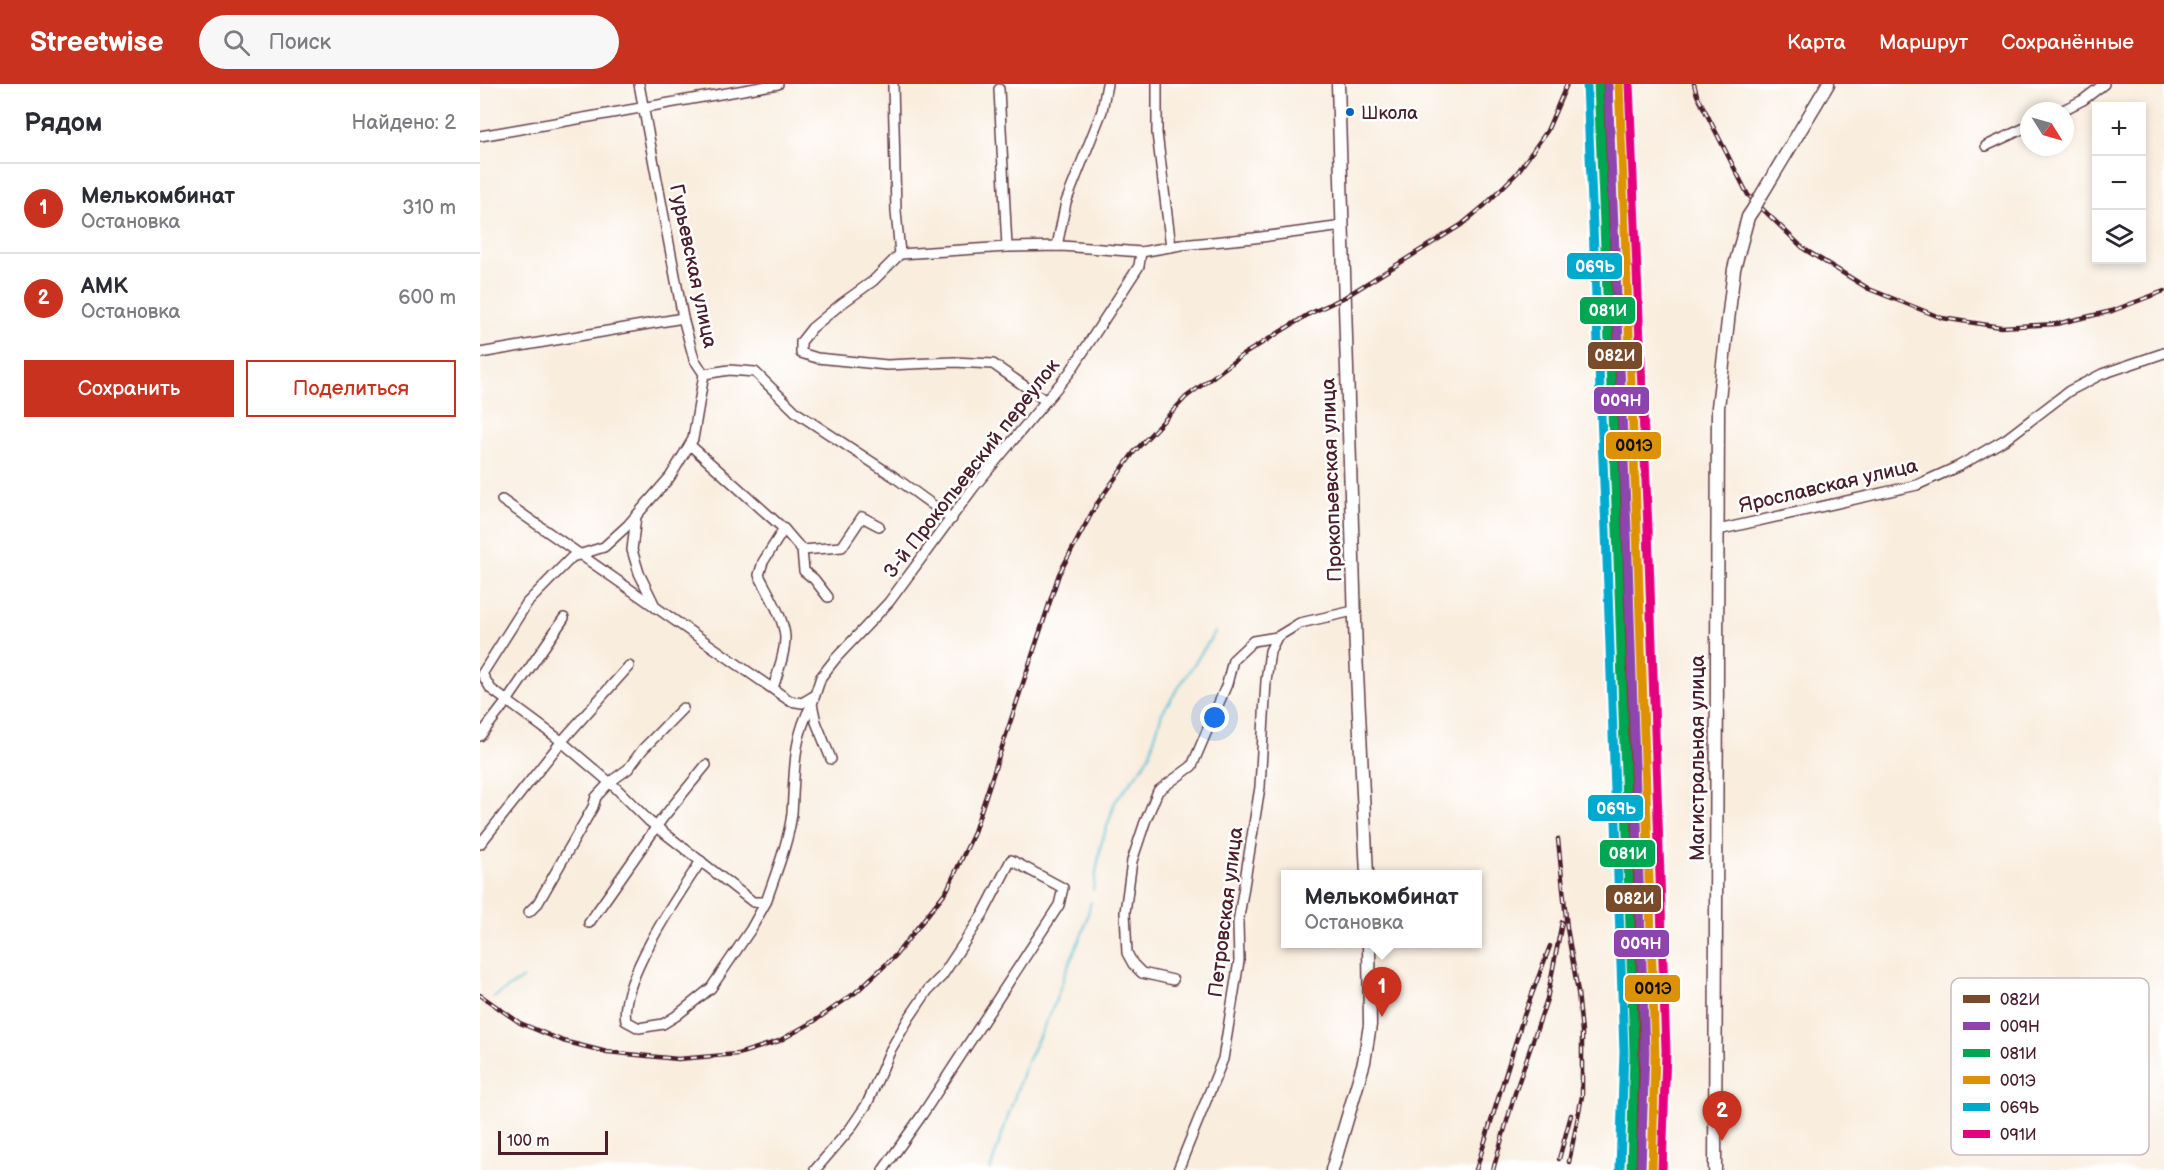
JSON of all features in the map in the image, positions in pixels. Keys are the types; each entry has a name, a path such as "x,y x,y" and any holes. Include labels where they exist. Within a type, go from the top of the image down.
{"main road":[{"name":"Прокопьевская улица","path":"1338,84 1356,653 1367,870"},
{"name":"Магистральная улица","path":"1715,1170 1718,407 1734,269 1748,217 1828,84"},
{"path":"1332,1170 1364,1062 1370,1025 1369,948"}],"street":[{"name":"Гурьевская улица","path":"639,84 683,318 694,359 704,374 729,370 755,372 797,413 952,519"},
{"path":"480,136 778,84"},
{"path":"893,84 896,211 900,254"},
{"path":"1057,246 1066,202 1102,111 1107,84"},
{"path":"1157,84 1157,133 1171,247"},
{"path":"2074,104 2104,84 2110,86 2116,84"},
{"path":"999,89 1007,247"},
{"path":"1986,146 2020,130"},
{"path":"1046,401 993,364 954,362 887,365 817,358 801,353 801,342 812,328 873,281 900,254 1057,246 1141,252 1343,226"},
{"name":"3-й Прокопьевский переулок","path":"701,861 664,916 636,972 624,1011 626,1021 639,1028 663,1024 711,988 751,929 766,902 777,869 791,815 796,745 821,677 836,658 890,602 996,459 1070,372 1139,266 1141,252"},
{"path":"480,353 683,318"},
{"name":"Ярославская улица","path":"1718,530 1917,485 1959,466 2006,439 2069,391 2102,374 2164,353"},
{"path":"491,688 482,674 527,603 572,557 604,547 636,516 670,477 693,439 704,374"},
{"path":"690,445 784,529 802,550 804,572 814,579 828,597"},
{"path":"502,500 790,701 802,703 813,700 816,722 831,759"},
{"path":"636,516 632,550 639,573 658,610"},
{"path":"802,550 842,547 861,517 879,526"},
{"path":"773,688 781,665 785,636 773,602 759,575 763,562 784,529"},
{"path":"1173,980 1142,973 1127,953 1125,912 1132,861 1144,822 1158,792 1192,766 1227,684 1233,660 1252,642 1277,637 1300,623 1349,612"},
{"path":"480,736 564,618"},
{"name":"Петровская улица","path":"1178,1170 1223,1059 1239,960 1238,923 1260,787 1266,681 1270,651 1277,637"},
{"path":"480,844 562,741 629,666"},
{"path":"480,681 562,741 610,782 657,827 753,902 766,902"},
{"path":"529,912 538,903 593,807 596,797 610,782 628,770 644,749 683,708"},
{"path":"590,923 657,827 706,765"},
{"path":"815,1170 850,1130 867,1104 891,1048 928,990 942,976 983,914 1011,860 1063,888 1059,905 922,1115 883,1170"}],"waterway":[{"path":"1093,890 1101,845 1115,802 1143,766 1150,753 1162,713 1215,632"},
{"path":"990,1170 1025,1066 1054,1005 1084,929 1091,902"},
{"path":"493,998 523,978"}],"railway":[{"path":"480,995 520,1023 563,1041 607,1052 678,1059 738,1054 779,1041 816,1020 855,993 895,956 947,890 973,835 1059,574 1096,505 1134,452 1186,397 1241,356 1309,314 1345,297 1461,225 1485,205 1517,173 1547,131 1567,84"},
{"path":"1694,84 1697,95 1748,195 1804,249 1869,289 1942,318 2001,327 2056,324 2112,311 2164,291"},
{"path":"1558,839 1567,928 1582,1032 1582,1096 1569,1162"},
{"path":"1493,1170 1515,1093 1547,999 1562,922"},
{"path":"1476,1170 1523,1018 1550,946"},
{"path":"1559,1159 1571,1115"}],"transit line":[{"name":"081И","path":"1598,84 1617,530 1634,1052 1631,1170"},
{"name":"082И","path":"1603,84 1611,239 1639,1052 1635,1170"},
{"name":"009Н","path":"1608,84 1627,530 1645,1052 1641,1170"},
{"name":"001Э","path":"1619,84 1655,1052 1652,1170"},
{"name":"091И","path":"1629,84 1648,529 1666,1051 1662,1170"},
{"name":"069Ь","path":"1587,85 1606,531 1624,1052 1620,1169"}],"place":[{"name":"Школа","path":"1350,112"},
{"name":"Мелькомбинат","path":"1382,1017"},
{"name":"АМК","path":"1722,1141"}]}
